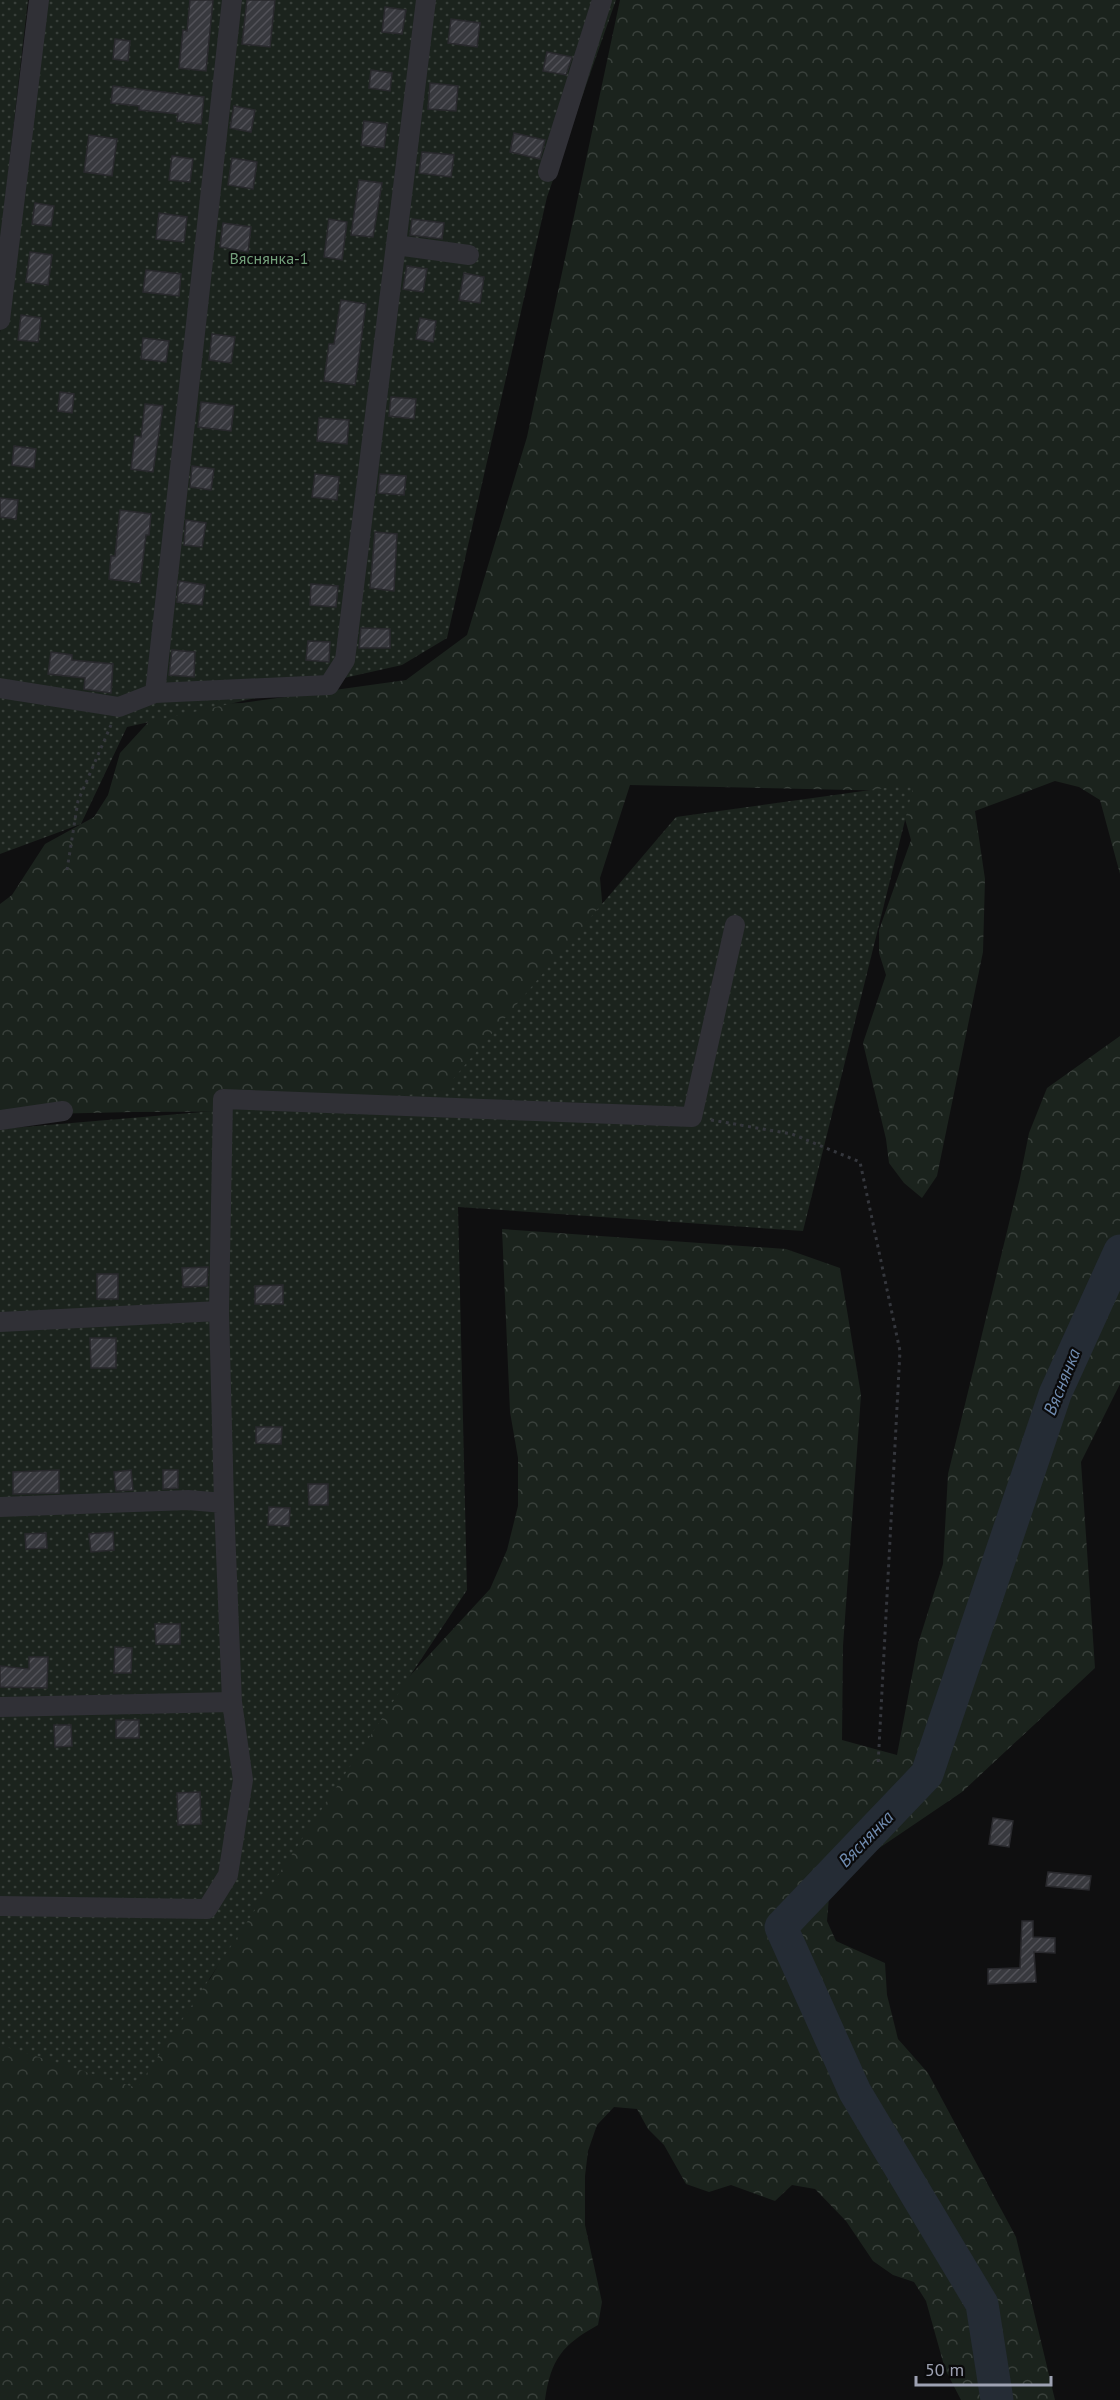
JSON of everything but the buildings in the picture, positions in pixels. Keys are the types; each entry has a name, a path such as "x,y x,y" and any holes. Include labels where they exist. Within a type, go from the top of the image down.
{"lane":[{"path":"0,320 39,0"},
{"path":"155,693 232,0"},
{"path":"0,688 119,707 155,693 329,685 345,660 426,0"},
{"path":"548,172 602,0"},
{"path":"396,245 469,255"},
{"path":"0,1906 207,1908 228,1875 243,1780 232,1702 224,1503 219,1311 223,1099 692,1117 735,925"},
{"path":"0,1120 63,1111"},
{"path":"0,1322 219,1311"},
{"path":"0,1508 188,1500 224,1503"},
{"path":"0,1707 232,1702"}],"path":[{"path":"67,870 78,801 119,707"},
{"path":"692,1117 792,1134 860,1162 900,1351 878,1766"}],"green space":[{"path":"0,0 28,0 0,244"},
{"name":"Вяснянка-1","path":"39,0 616,0 547,197 447,638 402,665 127,727 81,824 0,854 0,333"},
{"path":"620,0 1120,0 1120,874 1100,800 1079,787 1055,781 975,811 985,879 983,952 937,1176 922,1198 904,1183 889,1163 886,1139 863,1043 886,975 879,953 879,930 911,840 897,791 630,785 600,878 604,923 429,1111 0,1115 0,904 12,895 45,844 94,817 108,795 120,753 164,705 242,703 406,680 467,635 527,437"},
{"path":"914,784 803,1231 458,1207 467,1590 137,2088 0,2045 0,1129 442,1092 676,817"},
{"path":"1120,1036 1120,1384 1081,1462 1095,1668 962,1792 838,1876 829,1897 827,1921 836,1941 885,1963 887,1995 898,2039 928,2073 1016,2237 1055,2400 961,2400 945,2369 926,2301 914,2282 893,2275 873,2261 846,2221 815,2189 792,2185 775,2201 731,2185 709,2192 686,2184 664,2145 648,2129 637,2109 614,2107 597,2125 588,2151 585,2176 585,2225 602,2302 598,2325 575,2339 560,2355 551,2374 545,2400 0,2400 0,2021 192,1992 210,1979 240,1927 382,1706 490,1589 507,1550 518,1506 518,1458 510,1412 502,1229 786,1249 840,1268 861,1395 843,1646 842,1740 897,1755 918,1644 943,1564 948,1474 1029,1133 1047,1088"}],"waterway":[{"name":"Вяснянка","path":"997,2400 982,2304 855,2092 781,1927 927,1774 1055,1394 1120,1251"}]}
